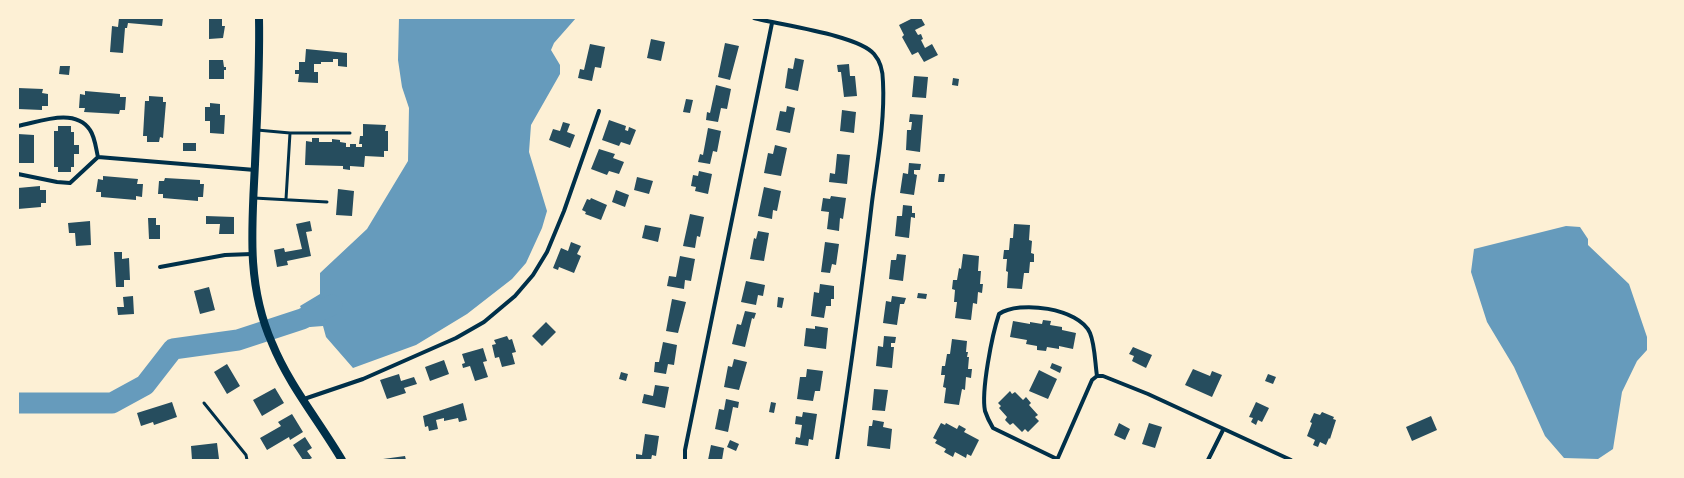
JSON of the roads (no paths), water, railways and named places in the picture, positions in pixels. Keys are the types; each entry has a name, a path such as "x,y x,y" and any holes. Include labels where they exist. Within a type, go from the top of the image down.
{"main road":[{"path":"259,18 257,130 252,254 257,293 265,325 283,366 342,460"}],"street":[{"path":"754,18 843,38 861,44 877,57 883,76 881,122 866,257 854,350 837,460"},
{"path":"685,460 686,442 772,23"},
{"path":"304,399 363,379 456,338 484,322 515,296 533,275 547,252 564,211 599,111"},
{"path":"18,126 62,117 71,117 83,122 91,130 98,157"},
{"path":"18,174 57,182 70,183 98,157 255,170"},
{"path":"160,267 225,255 252,254"},
{"path":"1097,376 1090,334 1083,323 1069,315 1054,310 1034,307 1006,309 999,314 990,349 985,400 989,422 994,428 1057,460 1092,380 1097,376 1103,376 1148,394 1290,460"},
{"path":"1208,460 1223,430"}],"lane":[{"path":"257,130 290,133 350,133"},
{"path":"286,199 290,133"},
{"path":"254,198 327,202"},
{"path":"204,403 246,455 247,460"}],"water":[{"path":"399,18 576,18 554,43 551,50 560,65 560,74 531,125 529,152 547,211 542,228 526,263 512,279 467,314 416,345 353,368 326,337 323,326 310,327 300,306 320,294 320,273 367,229 408,161 409,108 402,87 398,60"},
{"path":"1566,226 1580,227 1588,239 1588,245 1629,284 1647,337 1647,350 1637,361 1622,392 1613,449 1598,459 1564,458 1545,436 1514,367 1487,322 1471,272 1474,249"}],"waterway":[{"path":"18,403 112,403 145,385 173,349 238,340 302,319 332,305"}]}
